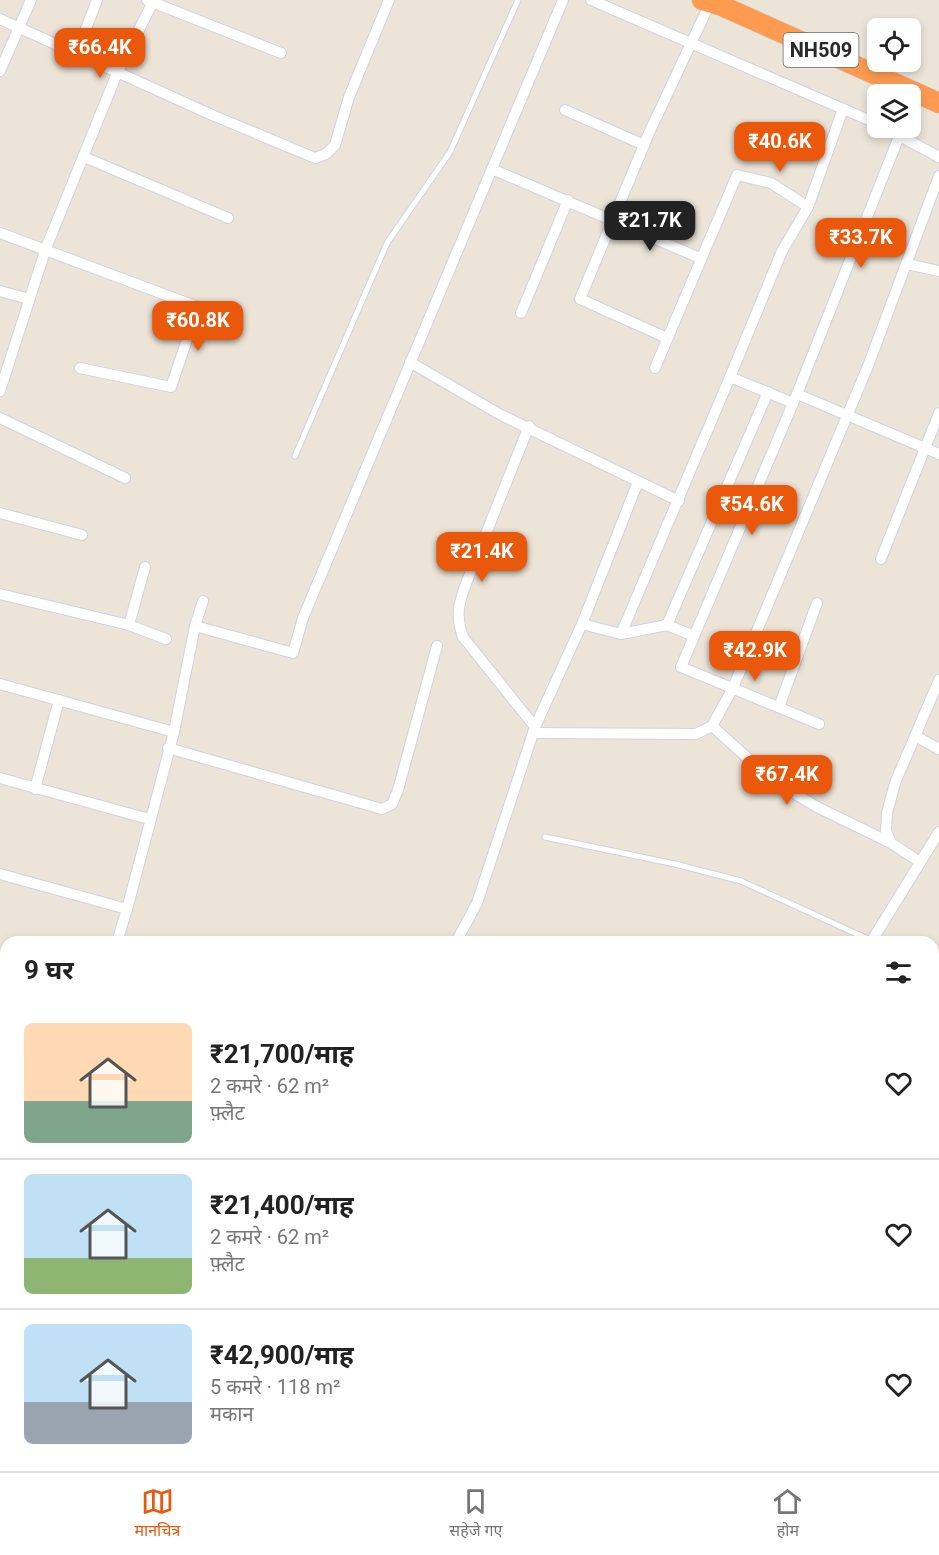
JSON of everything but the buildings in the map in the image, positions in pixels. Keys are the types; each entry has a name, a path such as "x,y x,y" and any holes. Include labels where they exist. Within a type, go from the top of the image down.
{"highway":[{"name":"NH509","path":"713,5 939,103"}],"street":[{"path":"0,70 31,0"},
{"path":"77,52 97,0"},
{"path":"0,19 212,115 315,158 326,154 335,146 349,97 388,0"},
{"path":"195,626 292,653 303,618 562,0"},
{"path":"591,0 695,40 867,119"},
{"path":"0,391 2,377 46,248 118,71 151,1 281,53"},
{"path":"667,338 580,299 644,145 713,5"},
{"path":"621,634 679,501 782,250 808,207 843,109"},
{"path":"565,110 644,145"},
{"path":"819,724 681,667 795,398 898,138"},
{"path":"907,138 939,157"},
{"path":"84,157 228,218"},
{"path":"492,169 700,258"},
{"path":"655,368 737,175 771,183 808,207"},
{"path":"534,730 696,734 712,726 733,688 847,415 939,176"},
{"path":"521,313 568,200"},
{"path":"0,233 46,248 198,307 171,387 80,368"},
{"path":"907,264 939,271"},
{"path":"0,291 29,299"},
{"path":"410,362 499,414 530,426 679,501"},
{"path":"730,377 768,392 847,415 939,454"},
{"path":"667,625 768,392"},
{"path":"881,559 939,413"},
{"path":"0,418 125,478"},
{"path":"530,426 458,605 457,621 463,637 534,730"},
{"path":"459,936 477,903 534,730 582,624 638,482"},
{"path":"0,513 82,535"},
{"path":"129,625 145,567"},
{"path":"0,594 129,625 166,639"},
{"path":"119,936 174,732 195,626 203,601"},
{"path":"779,707 817,603"},
{"path":"582,624 621,634 667,625 694,636"},
{"path":"168,748 382,809 392,804 399,790 437,646"},
{"path":"891,843 886,831 887,813 895,783 917,737 939,680"},
{"path":"0,684 174,732"},
{"path":"35,789 59,700"},
{"path":"712,726 772,780 817,807 891,843 920,862"},
{"path":"917,737 939,748"},
{"path":"0,778 149,819"},
{"path":"875,936 938,836"},
{"path":"0,874 127,909"}],"lane":[{"path":"295,456 387,243 450,152 518,0"},
{"path":"545,837 675,864 741,881 858,936"}]}
